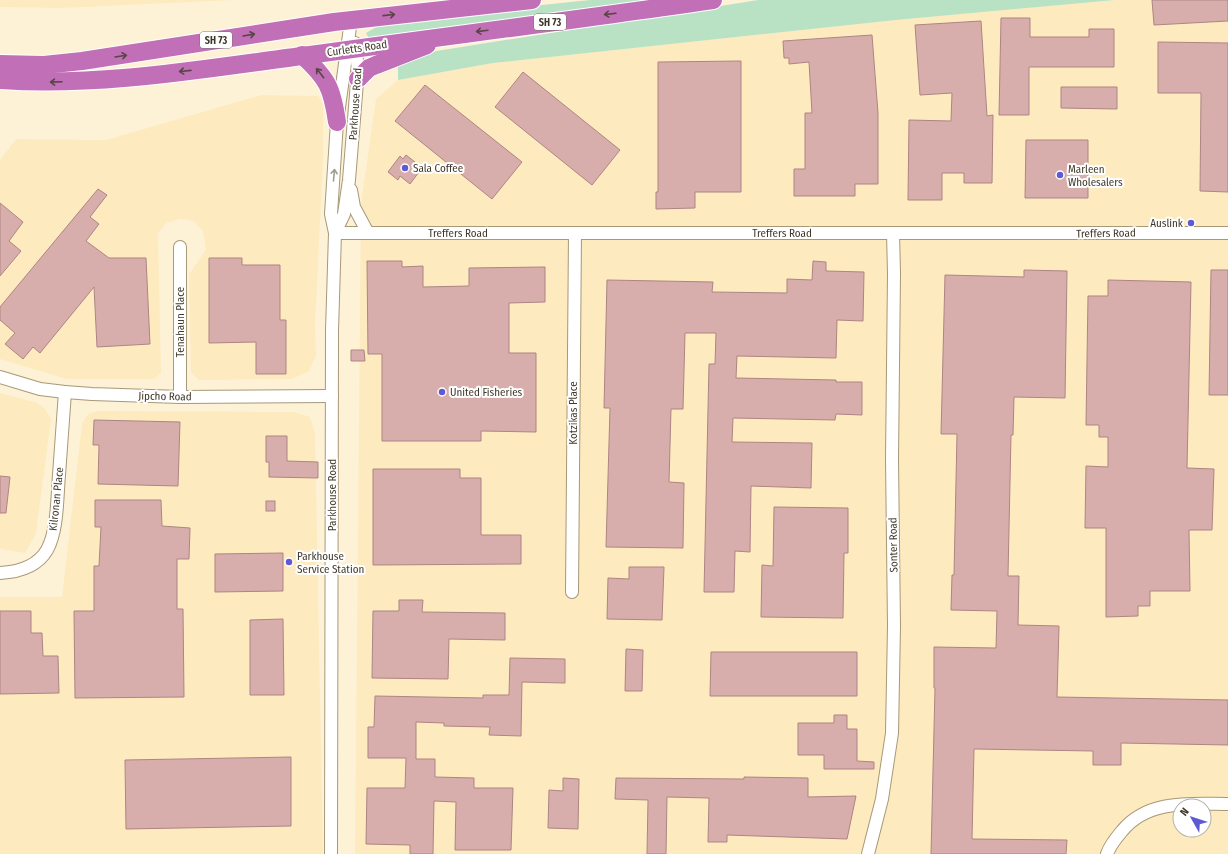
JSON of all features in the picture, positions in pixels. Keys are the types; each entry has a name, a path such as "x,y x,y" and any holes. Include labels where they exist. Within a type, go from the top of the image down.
{"highway":[{"name":"SH 73","path":"0,64 44,65 82,61 351,20 532,0"},
{"name":"Curletts Road","path":"0,80 47,82 81,81 224,67 713,0"},
{"path":"358,79 369,68 451,35"},
{"path":"302,56 318,70 327,83 334,100 337,122"}],"street":[{"name":"Parkhouse Road","path":"331,854 332,305 335,233 331,214 337,122 352,49 351,20"},
{"name":"Parkhouse Road","path":"335,233 344,214 349,180 358,79 358,60 352,49"},
{"path":"349,180 354,207 368,233"},
{"name":"Treffers Road","path":"335,233 1228,233"},
{"name":"Kotzikas Place","path":"572,592 575,233"},
{"name":"Sonter Road","path":"868,854 882,799 892,733 894,626 892,459 893,233"},
{"name":"Tenahaun Place","path":"180,247 180,397"},
{"name":"Jipcho Road","path":"0,377 40,389 65,392 180,397 332,396"},
{"name":"Kilronan Place","path":"0,573 13,572 34,564 42,556 49,544 56,515 65,392"},
{"path":"1107,854 1127,824 1142,813 1154,808 1177,804 1228,804"}],"shaded area":[{"path":"0,0 234,0 61,8 0,7"},
{"path":"1115,0 1228,0 1228,854 355,854 361,204 376,99 398,80 493,63 896,20"},
{"path":"261,95 318,96 323,105 323,160 315,325 316,356 309,371 292,379 199,380 191,373 189,274 206,250 203,231 194,221 180,219 166,223 158,233 161,373 154,379 67,379 0,359 0,160 16,139 106,140"},
{"path":"0,393 37,403 45,409 51,419 36,533 25,553 0,549"},
{"path":"98,411 294,412 310,417 315,433 323,854 0,854 0,597 62,597 82,424 88,414"}],"green space":[{"path":"590,0 667,0 370,40 366,33 380,25 399,20"},
{"path":"758,0 1115,0 896,20 493,63 398,80 398,63 424,53"}],"building":[{"path":"1152,0 1228,0 1228,21 1154,25"},
{"path":"1001,18 1030,18 1030,37 1089,37 1089,29 1114,29 1114,67 1029,67 1029,115 999,115"},
{"path":"981,21 987,116 993,115 992,183 964,183 964,173 942,173 942,200 908,200 909,120 951,121 952,93 920,95 915,25"},
{"path":"872,35 878,113 878,184 855,184 855,196 794,196 794,169 805,169 805,113 812,113 809,62 789,64 789,58 784,58 783,41"},
{"path":"1158,42 1228,43 1228,192 1200,191 1201,93 1158,93"},
{"path":"741,61 741,192 695,192 695,208 656,209 656,192 658,192 658,62"},
{"path":"523,72 620,150 592,185 495,107"},
{"path":"425,85 522,162 492,199 395,121"},
{"path":"1061,87 1117,87 1117,109 1061,108"},
{"path":"1026,140 1088,140 1088,198 1025,198"},
{"name":"Sala Coffee","path":"406,155 420,166 417,170 419,172 410,184 400,176 398,180 388,172 400,156 403,159"},
{"path":"98,189 107,195 90,217 99,224 86,241 109,258 146,258 150,344 97,347 94,287 40,353 33,347 23,359 5,344 15,333 0,320 0,307"},
{"path":"0,203 23,222 9,241 21,251 0,276"},
{"path":"209,258 242,258 242,265 280,265 280,320 286,320 286,374 256,374 256,342 209,343"},
{"path":"367,261 402,261 402,267 423,266 423,287 469,286 469,268 545,267 545,302 509,303 509,353 536,353 536,432 481,431 481,441 382,441 382,354 368,354"},
{"path":"813,261 826,262 826,271 864,272 863,321 837,320 836,358 737,356 736,378 862,382 862,415 836,414 835,420 733,418 732,442 812,443 811,488 751,486 750,552 735,551 734,592 704,592 709,364 715,364 716,333 685,333 683,409 671,409 669,482 684,483 683,548 606,547 610,408 604,408 607,280 713,282 712,292 787,293 787,279 812,280"},
{"path":"1024,270 1067,271 1065,398 1014,397 1013,435 1011,435 1008,576 1019,576 1018,625 1059,626 1057,697 1228,700 1228,745 1121,743 1121,765 1093,765 1093,751 974,749 972,839 1067,840 1066,854 931,854 935,688 934,647 996,648 997,611 951,610 952,575 954,575 957,434 941,434 945,275 1024,277"},
{"path":"1211,270 1228,270 1228,395 1209,395"},
{"path":"1108,280 1191,282 1187,468 1214,469 1212,530 1189,530 1190,591 1150,591 1150,606 1138,606 1138,616 1106,617 1106,528 1085,528 1086,466 1108,467 1108,437 1099,437 1099,425 1086,425 1088,296 1108,296"},
{"path":"351,350 364,350 365,361 351,361"},
{"path":"94,420 180,422 178,486 98,484 99,445 93,445"},
{"path":"266,436 287,436 287,461 318,462 318,478 269,477 269,462 266,462"},
{"path":"373,469 460,469 460,478 481,478 481,535 521,535 521,564 373,565"},
{"path":"0,476 10,477 6,513 0,513"},
{"path":"95,500 161,500 162,526 190,528 189,559 177,559 177,609 183,609 184,697 75,698 74,611 94,611 94,566 99,566 101,527 95,527"},
{"path":"266,501 275,501 275,511 266,511"},
{"path":"774,507 848,508 848,553 844,553 843,618 761,617 762,565 773,566"},
{"path":"283,553 283,591 215,592 215,554"},
{"path":"629,567 664,567 662,620 607,619 608,578 629,579"},
{"path":"399,600 423,600 422,612 505,613 505,640 449,639 448,679 372,678 373,611 399,611"},
{"path":"0,611 31,611 31,633 42,633 43,656 58,656 59,693 0,694"},
{"path":"283,619 284,695 250,695 250,620"},
{"path":"626,649 643,650 642,691 625,691"},
{"path":"711,652 857,652 857,696 710,696"},
{"path":"510,658 565,659 565,683 522,682 521,736 489,735 490,727 444,726 444,723 416,722 416,759 435,759 435,777 474,778 474,788 513,788 511,850 455,850 456,802 434,801 433,854 410,854 410,845 366,844 367,788 405,788 406,758 368,758 368,727 374,727 375,696 483,698 483,695 509,695"},
{"path":"834,715 847,715 847,729 857,729 857,761 874,762 874,769 824,769 824,755 798,755 798,723 834,723"},
{"path":"291,757 291,826 126,829 125,760"},
{"path":"744,777 808,778 808,797 856,796 847,839 727,835 727,842 708,842 709,798 667,797 666,854 647,854 648,800 615,799 616,778 744,779"},
{"path":"563,778 579,779 578,829 548,828 549,790 563,791"}],"place":[{"name":"Sala Coffee","path":"405,168"},
{"name":"Marleen Wholesalers","path":"1060,175"},
{"name":"Auslink","path":"1191,223"},
{"name":"United Fisheries","path":"442,392"},
{"name":"Parkhouse Service Station","path":"289,562"}]}
